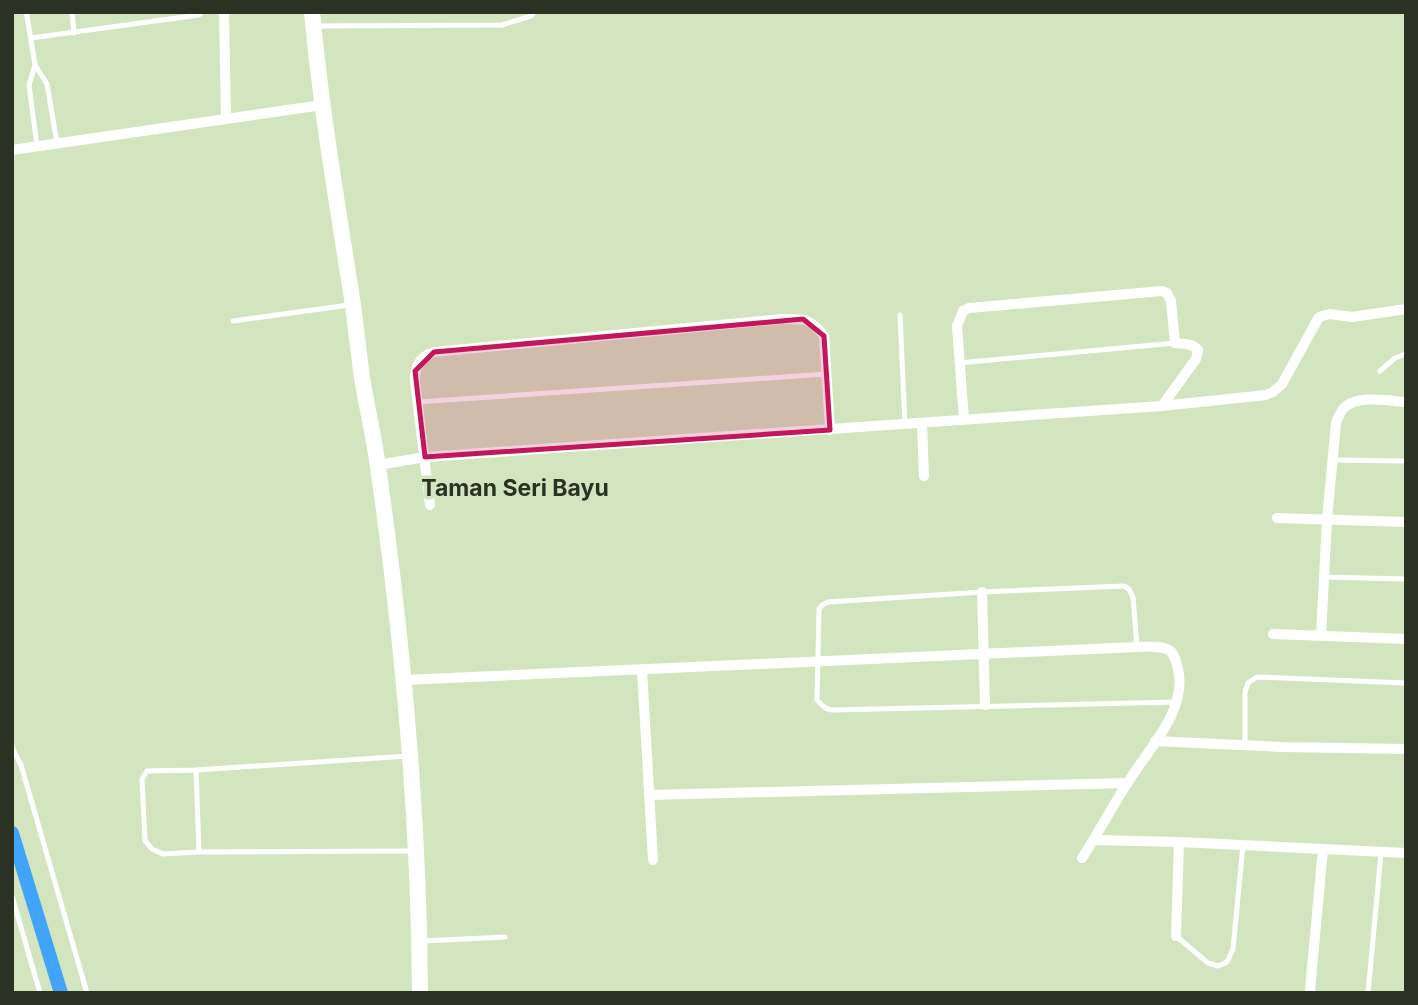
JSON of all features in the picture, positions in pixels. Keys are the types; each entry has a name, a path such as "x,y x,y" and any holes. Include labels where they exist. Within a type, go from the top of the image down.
{"street":[{"path":"224,12 226,118"},
{"path":"312,19 362,377 378,465 404,680 411,755 420,993"},
{"path":"12,150 322,105"},
{"path":"964,420 957,326 963,312 969,308 1162,291 1167,293 1171,301 1175,343 1193,345 1198,350 1198,355 1162,406"},
{"path":"378,465 425,457 922,424 1162,406 1266,395 1283,384 1317,320 1322,316 1330,314 1352,317 1406,309"},
{"path":"430,505 415,371 418,362 425,355 434,352 803,319 815,324 824,336 830,430"},
{"path":"1321,636 1327,520 1336,423 1340,413 1353,402 1406,401"},
{"path":"922,424 924,476"},
{"path":"1277,518 1406,522"},
{"path":"982,592 985,705"},
{"path":"1273,634 1406,639"},
{"path":"404,680 1137,647 1158,647 1171,651 1179,672 1180,689 1177,702 1082,858"},
{"path":"642,670 653,860"},
{"path":"1155,741 1245,746 1406,749"},
{"path":"649,795 1127,783"},
{"path":"1094,840 1406,853"},
{"path":"1176,936 1179,842"},
{"path":"1311,993 1323,849"}],"lane":[{"path":"25,12 35,65 47,84 57,143"},
{"path":"72,12 74,33"},
{"path":"31,38 198,15 202,12"},
{"path":"312,19 502,25 531,16 534,12"},
{"path":"35,65 29,85 37,146"},
{"path":"233,321 352,304"},
{"path":"900,315 905,425"},
{"path":"958,363 1175,343"},
{"path":"1380,371 1395,358 1406,354"},
{"path":"417,402 827,374"},
{"path":"1332,460 1406,461"},
{"path":"1324,577 1406,579"},
{"path":"1137,647 1133,597 1124,586 828,602 819,609 817,699 825,708 832,710 1177,702"},
{"path":"1245,746 1245,692 1248,683 1257,677 1406,683"},
{"path":"12,747 21,765 87,993"},
{"path":"411,755 147,771 142,779 145,841 152,849 163,854 415,851"},
{"path":"196,770 199,852"},
{"path":"1176,936 1208,963 1219,966 1227,962 1233,948 1243,845"},
{"path":"1368,993 1381,852"},
{"path":"12,896 40,993"},
{"path":"420,941 505,937"}],"highlighted area":[{"path":"803,319 824,336 830,430 425,457 415,371 434,352"}],"waterway":[{"path":"12,833 61,993"}],"district":[{"name":"Taman Seri Bayu","path":"515,488"}]}
